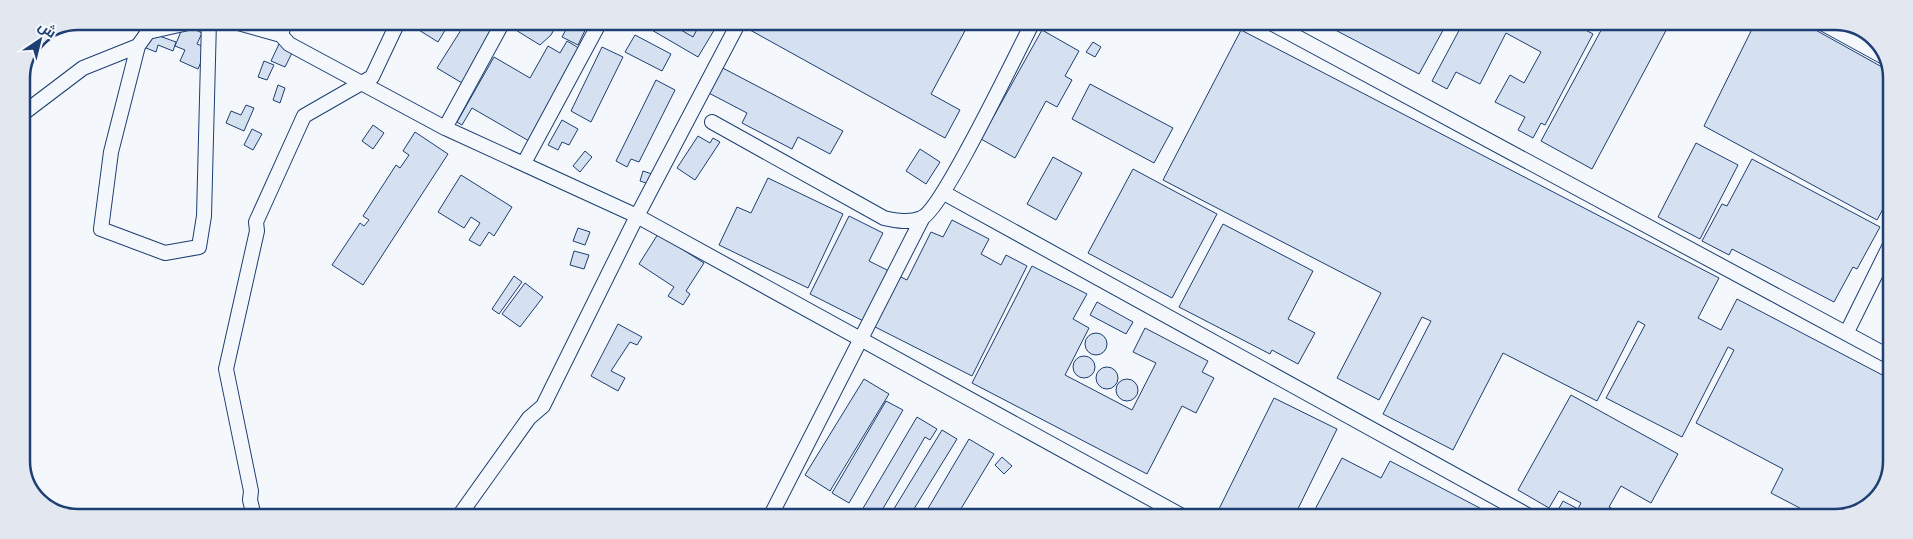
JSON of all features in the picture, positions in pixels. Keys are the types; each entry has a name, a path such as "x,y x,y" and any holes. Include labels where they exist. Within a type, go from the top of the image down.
{"street":[{"path":"157,30 148,32 138,46 111,152 102,229 164,253 199,247 204,216 209,30"},
{"path":"263,30 281,35 289,44 445,128 637,216 1169,509"},
{"path":"281,35 283,30"},
{"path":"252,509 250,500 251,491 226,369 257,232 256,222 304,116 372,77 394,30"},
{"path":"445,128 499,30"},
{"path":"524,163 596,30"},
{"path":"464,509 529,418 543,406 637,216 735,30"},
{"path":"774,509 923,217 944,193 1028,30"},
{"path":"1286,30 1883,353"},
{"path":"1835,30 1875,52"},
{"path":"30,108 83,68 138,46"},
{"path":"712,122 884,218 901,222 923,217"},
{"path":"944,193 1517,509"},
{"path":"1847,332 1883,259"}],"building":[{"path":"182,30 196,30 202,33 197,44 207,48 198,69 180,61 185,50 175,46"},
{"path":"419,30 445,30 438,42"},
{"path":"461,30 493,30 462,83 437,68"},
{"path":"516,30 554,30 540,45"},
{"path":"566,30 585,30 578,45 562,37"},
{"path":"652,30 714,30 698,57"},
{"path":"681,30 697,30 693,37"},
{"path":"750,30 965,30 931,94 960,110 945,138"},
{"path":"1042,30 1079,51 1065,76 1072,80 1057,107 1046,101 1015,158 981,139"},
{"path":"1241,30 1719,278 1698,318 1721,330 1737,299 1883,375 1883,467 1878,482 1869,495 1859,503 1841,509 1802,509 1771,493 1783,469 1696,423 1734,350 1728,347 1682,437 1606,398 1645,325 1638,321 1597,401 1503,353 1453,450 1383,414 1431,321 1422,317 1379,400 1337,378 1381,293 1163,180"},
{"path":"1335,30 1443,30 1419,74"},
{"path":"1459,30 1585,30 1593,34 1545,125 1541,123 1533,138 1518,130 1525,117 1495,102 1510,75 1524,83 1541,52 1506,33 1480,84 1456,72 1447,89 1432,81"},
{"path":"1601,30 1666,30 1592,169 1541,141"},
{"path":"1752,30 1816,30 1881,67 1883,75 1883,209 1877,220 1704,126"},
{"path":"151,33 176,42 173,51 158,45 156,52 146,48"},
{"path":"635,35 671,54 662,71 625,52"},
{"path":"567,41 582,50 529,141 472,108 462,125 457,122 494,57 530,78 548,46 560,53"},
{"path":"1093,42 1101,47 1095,57 1086,52"},
{"path":"279,44 293,51 285,67 271,61"},
{"path":"602,47 623,57 591,122 571,111"},
{"path":"264,61 274,65 267,80 258,77"},
{"path":"717,65 843,131 830,154 798,137 792,149 742,123 747,113 703,90"},
{"path":"656,80 675,90 639,162 631,159 627,167 616,161"},
{"path":"1090,84 1173,128 1154,163 1072,119"},
{"path":"278,85 285,88 280,103 273,100"},
{"path":"246,105 254,108 244,131 226,123 231,111 241,115"},
{"path":"562,120 578,129 569,145 562,142 558,150 548,145"},
{"path":"373,125 384,133 373,149 362,141"},
{"path":"252,129 262,134 253,150 244,145"},
{"path":"415,132 448,154 363,285 332,265 360,223 364,226 369,220 363,216 396,165 400,168 409,155 403,151"},
{"path":"698,136 710,143 713,138 720,142 695,180 677,168"},
{"path":"1696,143 1738,165 1700,239 1658,217"},
{"path":"920,149 940,162 926,184 906,171"},
{"path":"585,151 592,157 580,172 573,166"},
{"path":"1053,157 1082,173 1056,220 1027,204"},
{"path":"1752,159 1880,227 1857,269 1853,267 1834,302 1732,249 1729,255 1702,241 1722,204 1727,206"},
{"path":"1133,169 1217,214 1172,298 1088,253"},
{"path":"643,171 655,175 652,185 640,181"},
{"path":"461,175 512,207 494,236 489,232 480,246 469,240 480,223 471,217 464,228 438,212"},
{"path":"768,178 843,214 808,288 719,245 737,207 751,213"},
{"path":"849,216 883,233 869,261 907,280 931,232 943,237 952,220 989,239 981,254 1001,265 1006,255 1027,266 972,376 810,294"},
{"path":"1223,224 1313,271 1288,319 1315,333 1298,364 1272,350 1270,354 1179,307"},
{"path":"578,228 590,232 585,245 573,241"},
{"path":"658,234 704,263 686,291 690,294 683,305 668,296 674,287 639,264"},
{"path":"574,251 589,255 584,269 570,265"},
{"path":"1032,266 1087,294 1073,319 1089,328 1065,375 1132,410 1156,363 1133,352 1145,328 1208,361 1202,372 1214,378 1196,413 1182,406 1147,474 972,383"},
{"path":"514,276 522,282 499,314 492,309"},
{"path":"525,283 543,297 520,327 502,314"},
{"path":"1097,302 1133,322 1126,334 1090,315"},
{"path":"618,324 642,337 637,345 630,342 611,371 625,378 618,391 591,376"},
{"path":"1096,333 1104,336 1107,344 1104,352 1096,355 1088,352 1085,344 1088,336"},
{"path":"1084,356 1092,359 1095,367 1092,375 1084,378 1076,375 1073,367 1076,359"},
{"path":"1107,367 1115,370 1118,378 1115,386 1107,389 1099,386 1096,378 1099,370"},
{"path":"864,379 889,394 830,491 805,475"},
{"path":"1127,379 1135,382 1138,390 1135,398 1127,401 1119,398 1116,390 1119,382"},
{"path":"1571,395 1678,454 1651,503 1621,486 1609,507 1613,509 1578,509 1581,503 1559,491 1549,508 1518,490"},
{"path":"1274,398 1337,429 1298,509 1219,509"},
{"path":"886,401 903,410 849,503 832,493"},
{"path":"917,417 937,429 930,440 925,437 883,509 863,509"},
{"path":"942,430 957,439 914,509 894,509"},
{"path":"969,439 994,454 961,509 928,509"},
{"path":"1002,457 1012,466 1004,474 995,465"},
{"path":"1342,458 1381,478 1390,461 1482,509 1315,509"},
{"path":"1563,501 1578,509 1559,509"}]}
